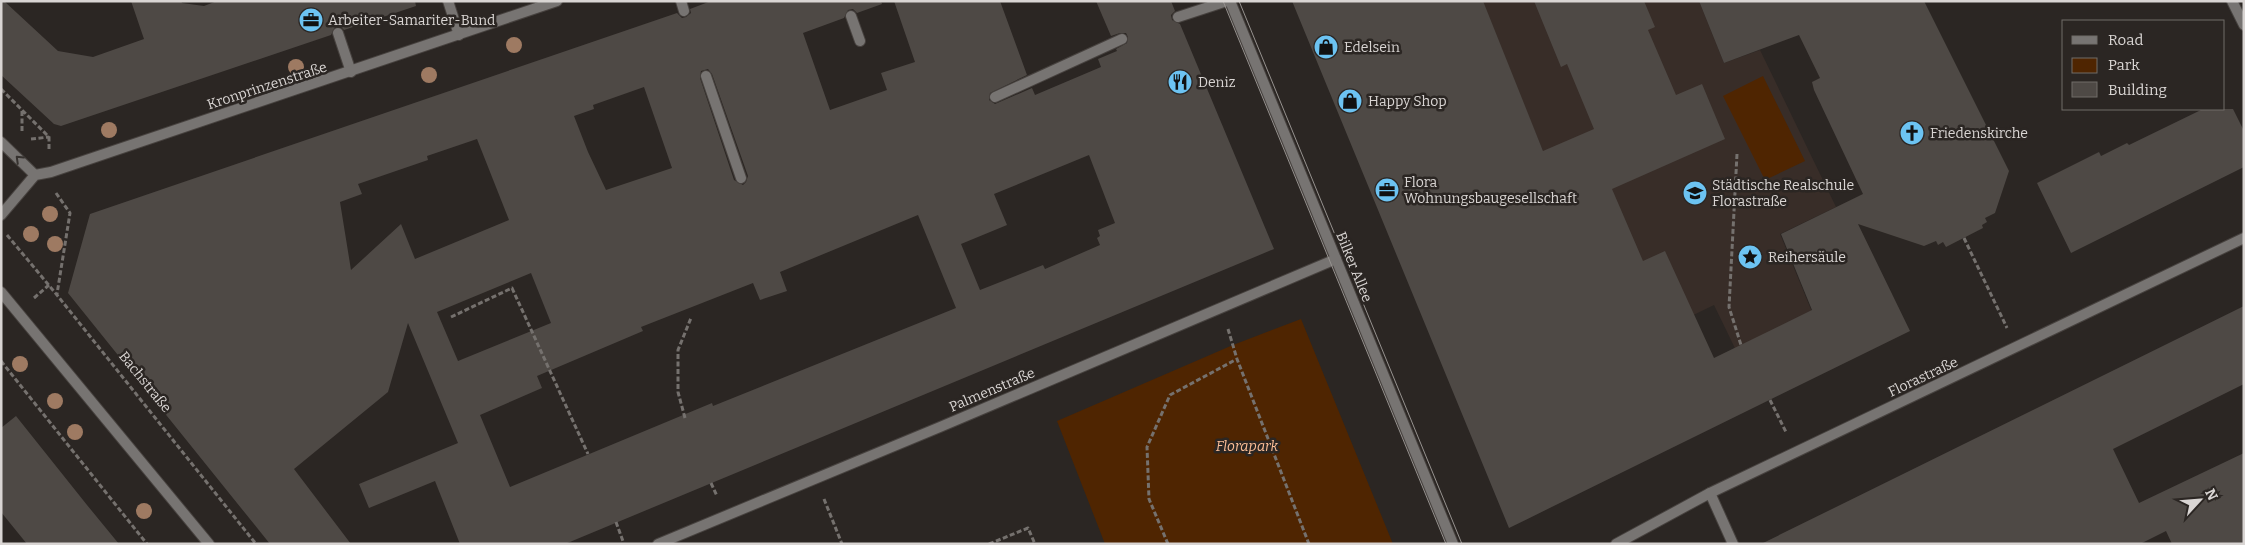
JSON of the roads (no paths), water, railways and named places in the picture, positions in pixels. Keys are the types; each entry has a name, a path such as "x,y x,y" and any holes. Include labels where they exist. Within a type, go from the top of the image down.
{"street":[{"path":"448,1 459,35"},
{"name":"Kronprinzenstraße","path":"35,175 51,172 351,72 557,1"},
{"path":"1178,18 1228,1"},
{"name":"Bilker Allee","path":"1228,1 1453,544"},
{"path":"2232,1 2244,25"},
{"path":"851,16 860,41"},
{"path":"338,33 351,72"},
{"path":"995,97 1122,39"},
{"path":"706,76 741,178"},
{"path":"1,142 35,175 1,215"},
{"name":"Florastraße","path":"1616,544 1710,493 2244,238"},
{"name":"Palmenstraße","path":"658,544 1336,259"},
{"path":"1,292 209,544"},
{"path":"1710,493 1733,544"}],"tram line":[{"path":"1223,1 1446,544"},
{"path":"1239,1 1462,544"}],"place":[{"name":"Arbeiter-Samariter-Bund","path":"311,20"},
{"name":"Edelsein","path":"1326,47"},
{"name":"Deniz","path":"1180,82"},
{"name":"Happy Shop","path":"1350,101"},
{"name":"Friedenskirche","path":"1912,133"},
{"name":"Flora Wohnungsbaugesellschaft","path":"1387,190"},
{"name":"Städtische Realschule Florastraße","path":"1695,193"},
{"name":"Reihersäule","path":"1750,257"}],"park label":[{"name":"Florapark","path":"1247,446"}]}
